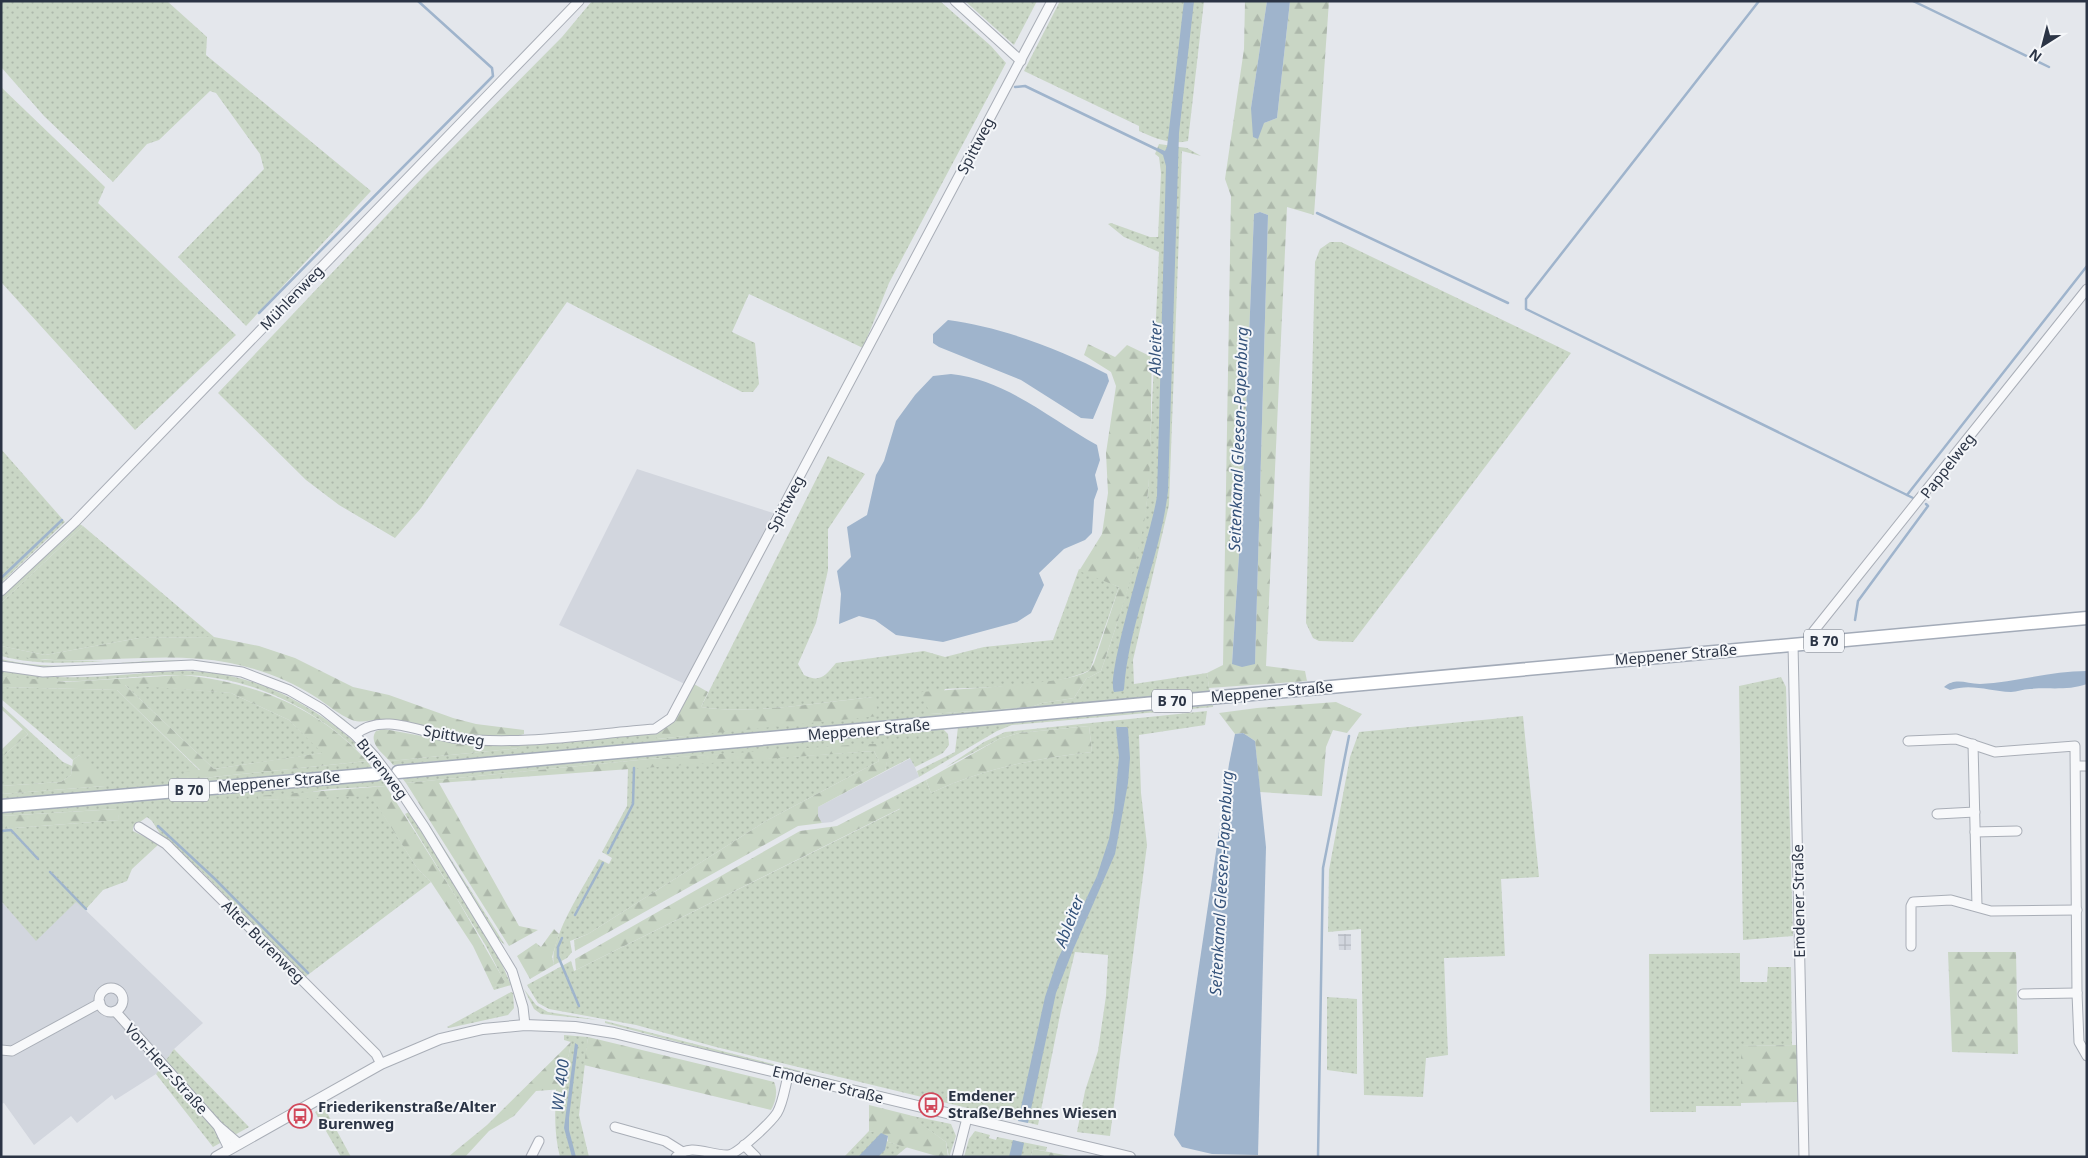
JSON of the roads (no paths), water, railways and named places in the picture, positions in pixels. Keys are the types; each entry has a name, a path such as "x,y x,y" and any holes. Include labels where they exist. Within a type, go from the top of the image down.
{"main road":[{"name":"Meppener Straße","path":"398,772 2087,618"},
{"name":"Meppener Straße","path":"1,806 377,774"}],"street":[{"name":"Mühlenweg","path":"1,591 75,522 579,1"},
{"path":"955,1 1020,61"},
{"name":"Spittweg","path":"355,735 369,725 389,724 450,737 492,742 655,729 671,718 1052,1"},
{"name":"Pappelweg","path":"1811,642 1813,632 2087,289"},
{"name":"Emdener Straße","path":"1793,644 1804,1157"},
{"name":"Burenweg","path":"1,666 43,672 192,665 242,672 289,690 322,709 355,735 375,757 425,828 512,971 523,1007 525,1025"},
{"path":"1908,741 1956,739 1994,752 2075,746 2082,895 2077,910 2077,993 2079,1042 2087,1056"},
{"path":"1973,744 1977,906"},
{"path":"2076,766 2087,766"},
{"path":"1937,814 1975,812"},
{"name":"Alter Burenweg","path":"139,827 166,844 376,1054 381,1064"},
{"path":"1975,832 2017,831"},
{"path":"1910,946 1911,906 1913,902 1951,900 1991,911 2077,910"},
{"name":"Von-Herz-Straße","path":"105,990 117,990 123,999 121,1007 115,1011 104,1010 100,1003 100,995 105,990"},
{"path":"2023,994 2077,993"},
{"name":"Von-Herz-Straße","path":"1,1050 12,1052 100,1003"},
{"name":"Von-Herz-Straße","path":"115,1011 218,1126"},
{"name":"Emdener Straße","path":"216,1157 381,1064 429,1043 456,1035 525,1025 575,1027 614,1033 968,1118 1113,1155 1130,1157"},
{"path":"615,1127 665,1141 679,1154 693,1150 728,1155 744,1145 778,1112 788,1076"},
{"path":"957,1157 968,1118"},
{"path":"218,1126 239,1144"},
{"path":"218,1126 229,1149"},
{"path":"531,1157 540,1141"},
{"path":"744,1145 756,1157"}],"water":[{"path":"1184,1 1194,1 1179,133 1168,491 1158,541 1132,639 1124,689 1123,691 1114,692 1113,680 1116,659 1157,496 1166,166 1163,155 1157,151 1158,148 1165,151 1167,147"},
{"path":"1267,1 1290,1 1277,118 1264,123 1258,139 1253,137 1251,108"},
{"path":"1260,212 1268,215 1255,664 1242,667 1232,664 1242,508 1254,214"},
{"path":"948,320 989,328 1030,340 1070,356 1107,374 1109,381 1093,419 1081,418 1021,380 933,343 933,334"},
{"path":"951,374 991,384 1009,392 1097,445 1100,460 1095,475 1098,489 1094,500 1092,533 1085,540 1064,549 1039,573 1044,585 1031,613 1017,622 943,642 896,635 875,620 859,616 839,624 841,594 837,571 851,557 847,527 867,515 876,475 884,461 896,421 915,395 933,376"},
{"path":"2074,671 2087,671 2087,684 2066,688 2037,688 2011,692 1973,687 1950,690 1944,687 1953,682 1980,684"},
{"path":"1116,727 1127,727 1128,729 1130,758 1128,783 1115,854 1056,993 1028,1123 1018,1121 1045,997 1057,961 1097,876 1109,839 1119,757"},
{"name":"Seitenkanal Gleesen-Papenburg","path":"1243,733 1255,741 1266,847 1258,1155 1212,1154 1182,1147 1174,1135 1229,764 1235,734"},
{"path":"575,1043 578,1045 569,1118 569,1130 576,1157 572,1157 564,1128"},
{"path":"881,1133 888,1136 885,1150 878,1157 858,1157"},
{"path":"1013,1140 1024,1143 1021,1157 1009,1157"}],"waterway":[{"path":"259,313 493,76 492,68 418,1"},
{"path":"1759,1 1526,299 1526,309 1907,495"},
{"path":"1913,1 2049,67"},
{"path":"1015,87 1025,86 1158,150"},
{"path":"1317,213 1508,303"},
{"path":"1913,498 1907,495 2087,266"},
{"path":"1855,620 1858,601 1928,506 1926,504"},
{"path":"1,578 62,520"},
{"path":"1318,1157 1323,868 1349,736"},
{"name":"WL 400","path":"608,853 633,804 634,768"},
{"path":"158,826 215,879 308,973"},
{"path":"1,831 11,830 38,859"},
{"name":"WL 400","path":"575,915 603,863"},
{"path":"50,872 86,909"},
{"path":"562,938 558,947 558,956 579,1006"}],"place":[{"name":"Emdener Straße/Behnes Wiesen","path":"931,1105"},
{"name":"Friederikenstraße/Alter Burenweg","path":"300,1116"}],"water label":[{"name":"Ableiter","path":"1155,348"},
{"name":"Ableiter","path":"1069,921"}]}
